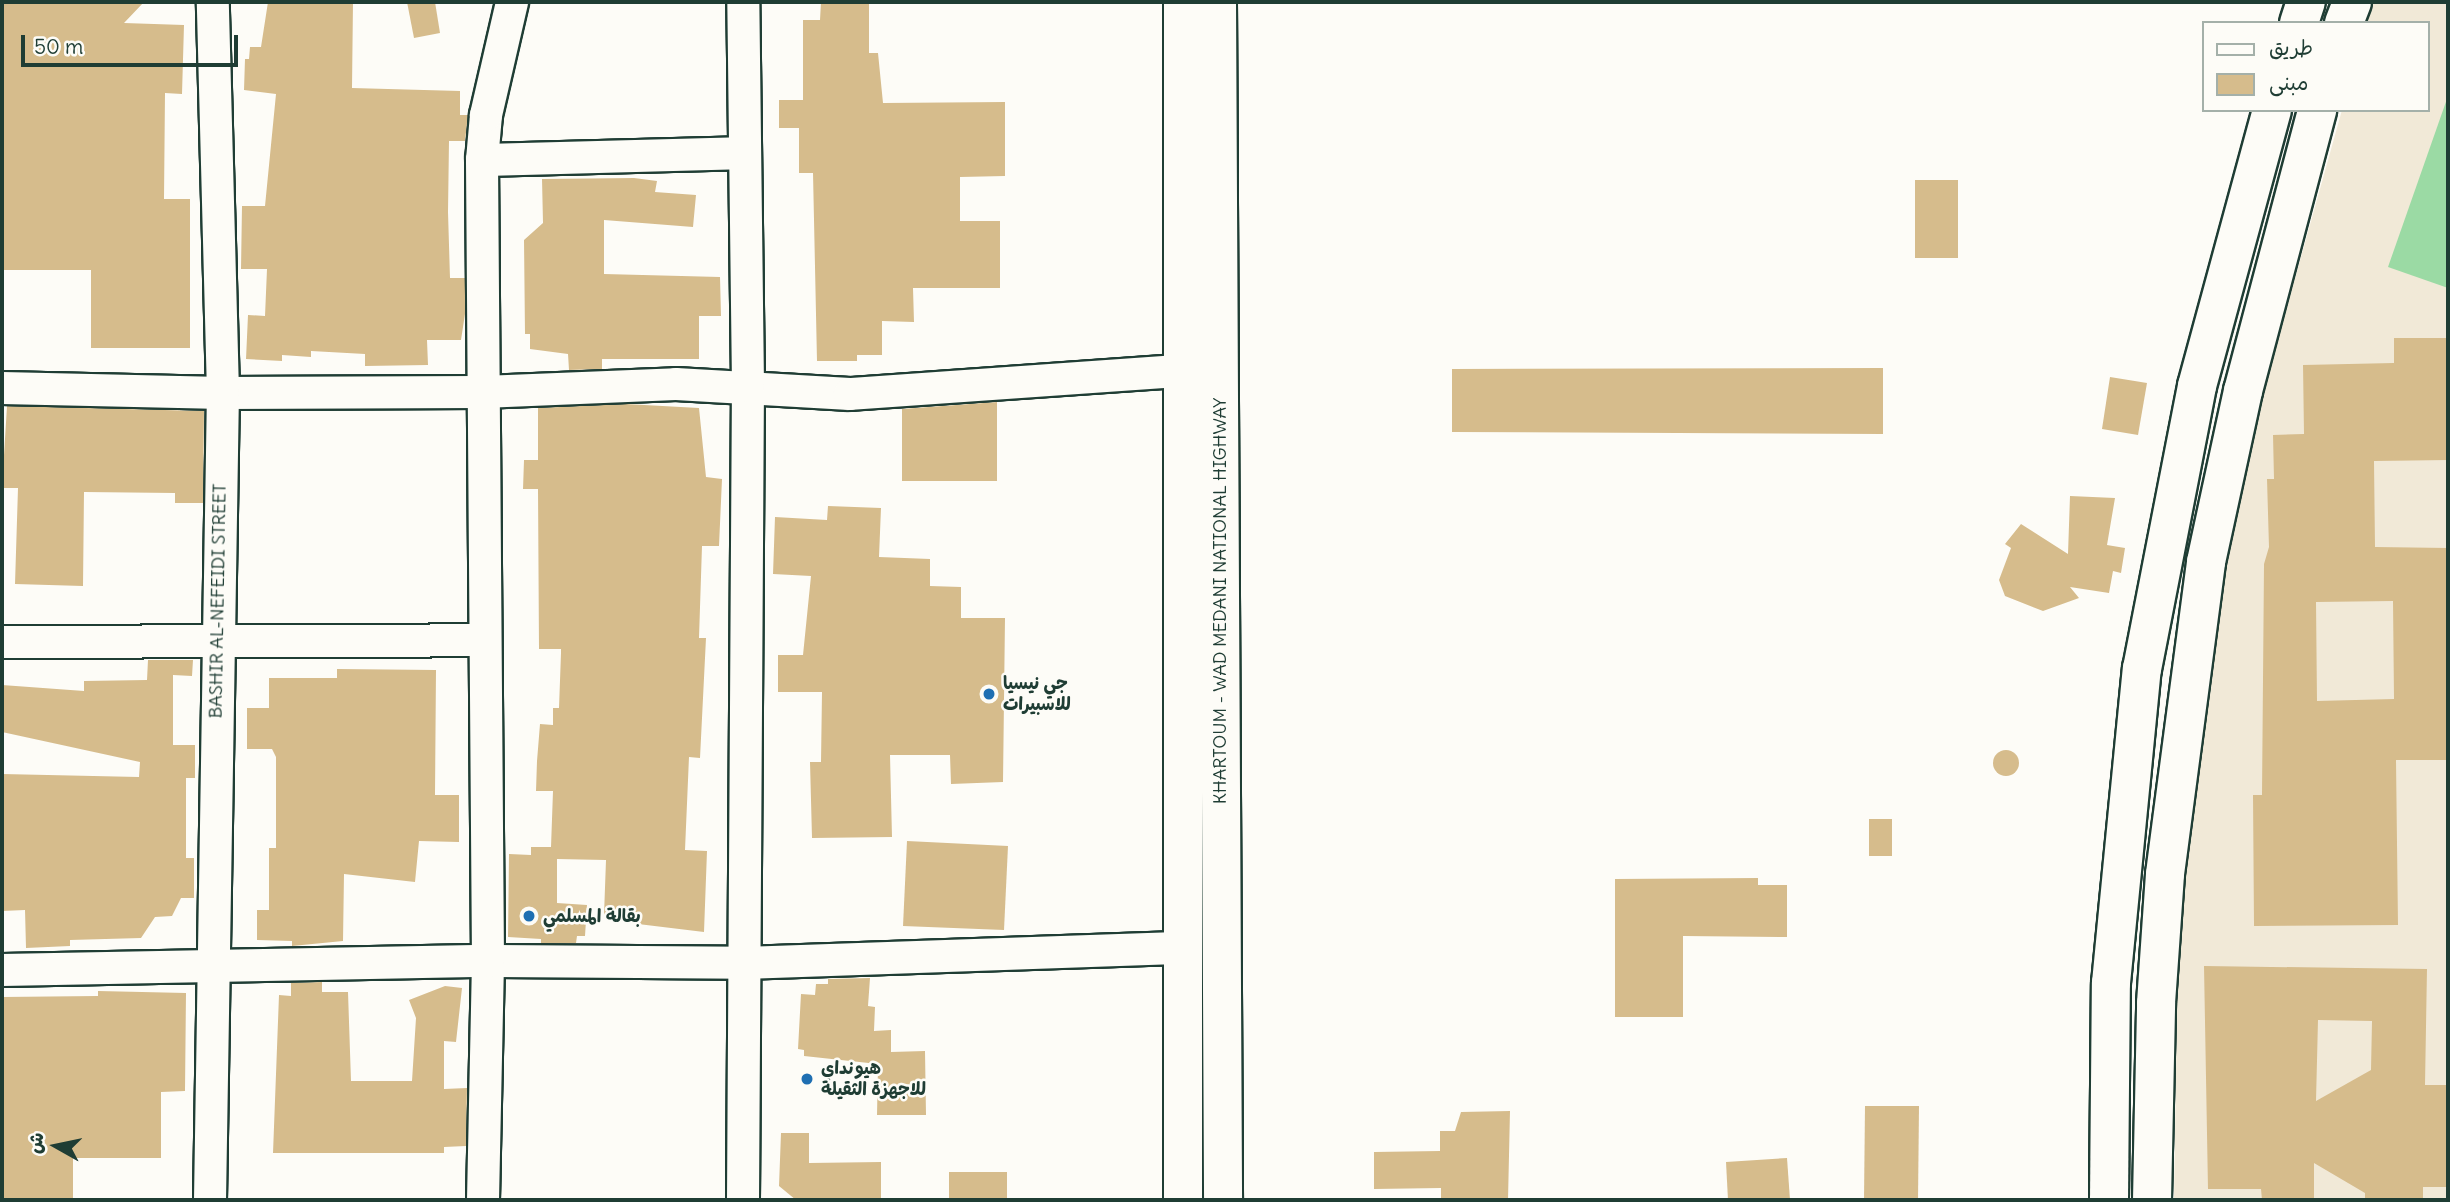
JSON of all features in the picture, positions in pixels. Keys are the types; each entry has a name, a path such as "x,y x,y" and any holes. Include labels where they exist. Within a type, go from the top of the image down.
{"main road":[{"name":"KHARTOUM - WAD MEDANI NATIONAL HIGHWAY","path":"1183,2 1183,1200"},
{"name":"KHARTOUM - WAD MEDANI NATIONAL HIGHWAY","path":"1217,2 1223,1200"},
{"path":"2300,21 2306,2"},
{"path":"2345,21 2352,2"},
{"path":"2109,1200 2111,983 2142,669 2197,386 2271,112"},
{"path":"2152,1200 2156,1003 2165,874 2206,562 2243,391 2315,112"}],"street":[{"name":"BASHIR AL-NEFEIDI STREET","path":"210,1200 223,393 213,2"},
{"path":"483,1200 488,961 480,392 482,160 486,116 512,2"},
{"path":"743,2 741,153 748,386 743,1200"},
{"path":"482,160 741,153"},
{"path":"2,388 223,393 480,392 748,386 850,394 1183,371"},
{"path":"2,642 217,639 484,640"},
{"path":"2,970 488,961 745,963 1183,948"}],"shaded area":[{"path":"2373,2 2448,2 2448,1200 2174,1200 2179,872 2219,551 2341,112 2429,112 2429,21 2368,21"}],"green space":[{"path":"2448,96 2448,288 2388,267"}],"building":[{"path":"2,2 144,2 124,23 184,25 182,94 165,93 164,199 190,199 190,348 91,348 91,270 2,270"},
{"path":"268,2 353,2 352,88 460,91 460,115 468,115 465,141 449,141 448,212 450,278 465,278 465,314 461,340 427,340 428,365 365,366 365,354 311,351 311,357 282,355 282,361 246,359 248,315 265,316 267,269 241,269 242,206 265,206 276,94 244,90 245,59 249,59 250,47 261,47"},
{"path":"407,2 435,2 440,33 414,38"},
{"path":"821,2 869,2 869,53 878,53 883,103 1005,102 1005,176 960,177 960,221 1000,221 1000,288 913,288 914,322 882,321 882,355 857,355 857,361 817,361 813,173 799,173 799,128 779,128 779,100 803,100 803,20 820,20"},
{"path":"634,178 657,181 655,192 696,195 693,227 604,220 604,274 720,277 721,316 699,316 699,359 602,359 602,369 569,370 568,354 530,349 530,334 525,334 524,240 543,223 542,179"},
{"path":"1915,180 1958,180 1958,258 1915,258"},
{"path":"2394,338 2448,338 2448,460 2374,461 2375,547 2448,548 2448,760 2396,760 2398,925 2254,926 2253,795 2262,795 2264,564 2269,547 2267,479 2274,479 2273,435 2304,434 2303,365 2394,363","holes":["2393,601 2394,699 2317,701 2316,602"]},
{"path":"1883,368 1883,434 1452,432 1452,369"},
{"path":"2110,377 2147,383 2138,435 2102,429"},
{"path":"997,402 997,481 902,481 902,409"},
{"path":"626,404 699,408 706,477 722,479 719,546 702,546 699,638 706,638 700,758 689,757 685,850 707,851 704,932 638,924 638,916 604,915 606,860 557,859 557,903 587,905 585,936 577,936 576,943 541,943 541,939 508,937 509,854 531,855 531,847 551,847 553,791 536,791 537,761 540,724 553,725 553,708 559,708 561,653 561,649 539,649 538,489 523,489 524,460 538,460 538,408"},
{"path":"7,406 204,411 203,503 175,503 175,493 84,492 83,586 15,584 18,488 2,488"},
{"path":"2070,496 2115,498 2107,545 2125,548 2121,573 2113,571 2109,593 2070,587 2079,598 2043,611 2005,596 1999,580 2011,548 2005,544 2021,524 2068,554"},
{"path":"828,506 881,508 879,557 930,559 930,586 961,587 961,618 1005,618 1003,782 951,784 950,755 890,755 892,837 812,838 810,762 821,762 822,692 778,692 778,655 803,655 811,576 773,574 775,517 827,520"},
{"path":"148,660 193,660 192,676 173,675 173,745 195,745 195,778 186,778 186,858 194,858 194,898 181,898 172,916 155,917 141,938 70,940 70,946 26,948 25,910 2,911 2,774 139,777 140,762 2,732 2,685 84,691 84,681 147,680"},
{"path":"337,669 436,670 435,795 459,795 459,842 419,841 415,882 344,874 343,941 292,946 292,941 257,940 257,910 269,910 269,848 276,848 276,757 272,749 247,749 247,708 269,708 269,678 337,678"},
{"path":"2006,750 2015,754 2019,763 2015,772 2006,776 1997,772 1993,763 1997,754"},
{"path":"1869,819 1892,819 1892,856 1869,856"},
{"path":"907,841 1008,846 1004,930 903,926"},
{"path":"1758,878 1758,885 1787,885 1787,937 1683,936 1683,1017 1615,1017 1615,879"},
{"path":"2204,966 2427,969 2425,1085 2448,1085 2448,1187 2423,1187 2423,1200 2365,1200 2365,1193 2314,1163 2314,1200 2262,1200 2261,1189 2208,1189","holes":["2318,1020 2372,1021 2371,1070 2316,1101"]},
{"path":"870,978 868,1006 875,1007 874,1031 891,1030 891,1052 925,1051 926,1115 877,1115 878,1064 804,1056 804,1050 798,1049 801,994 815,995 816,984 828,984 828,979"},
{"path":"322,982 322,992 348,992 351,1081 412,1081 416,1018 409,1000 445,986 462,988 456,1042 444,1041 444,1089 467,1088 466,1146 444,1147 444,1153 273,1153 279,995 291,996 291,983"},
{"path":"98,991 186,993 185,1091 161,1092 161,1158 73,1158 73,1200 2,1200 2,997 98,996"},
{"path":"1865,1106 1919,1106 1918,1200 1864,1200"},
{"path":"1510,1111 1508,1200 1441,1200 1441,1188 1374,1189 1374,1152 1440,1151 1440,1131 1455,1131 1461,1112"},
{"path":"781,1133 809,1133 809,1163 881,1162 881,1200 796,1200 779,1186"},
{"path":"1787,1158 1790,1200 1728,1200 1726,1162"},
{"path":"949,1172 1007,1172 1007,1200 949,1200"}],"place":[{"name":"جي نيسيا للاسبيرات","path":"989,694"},
{"name":"بقالة المسلمي","path":"529,916"},
{"name":"هيونداي للاجهزة الثقيلة","path":"807,1079"}]}
